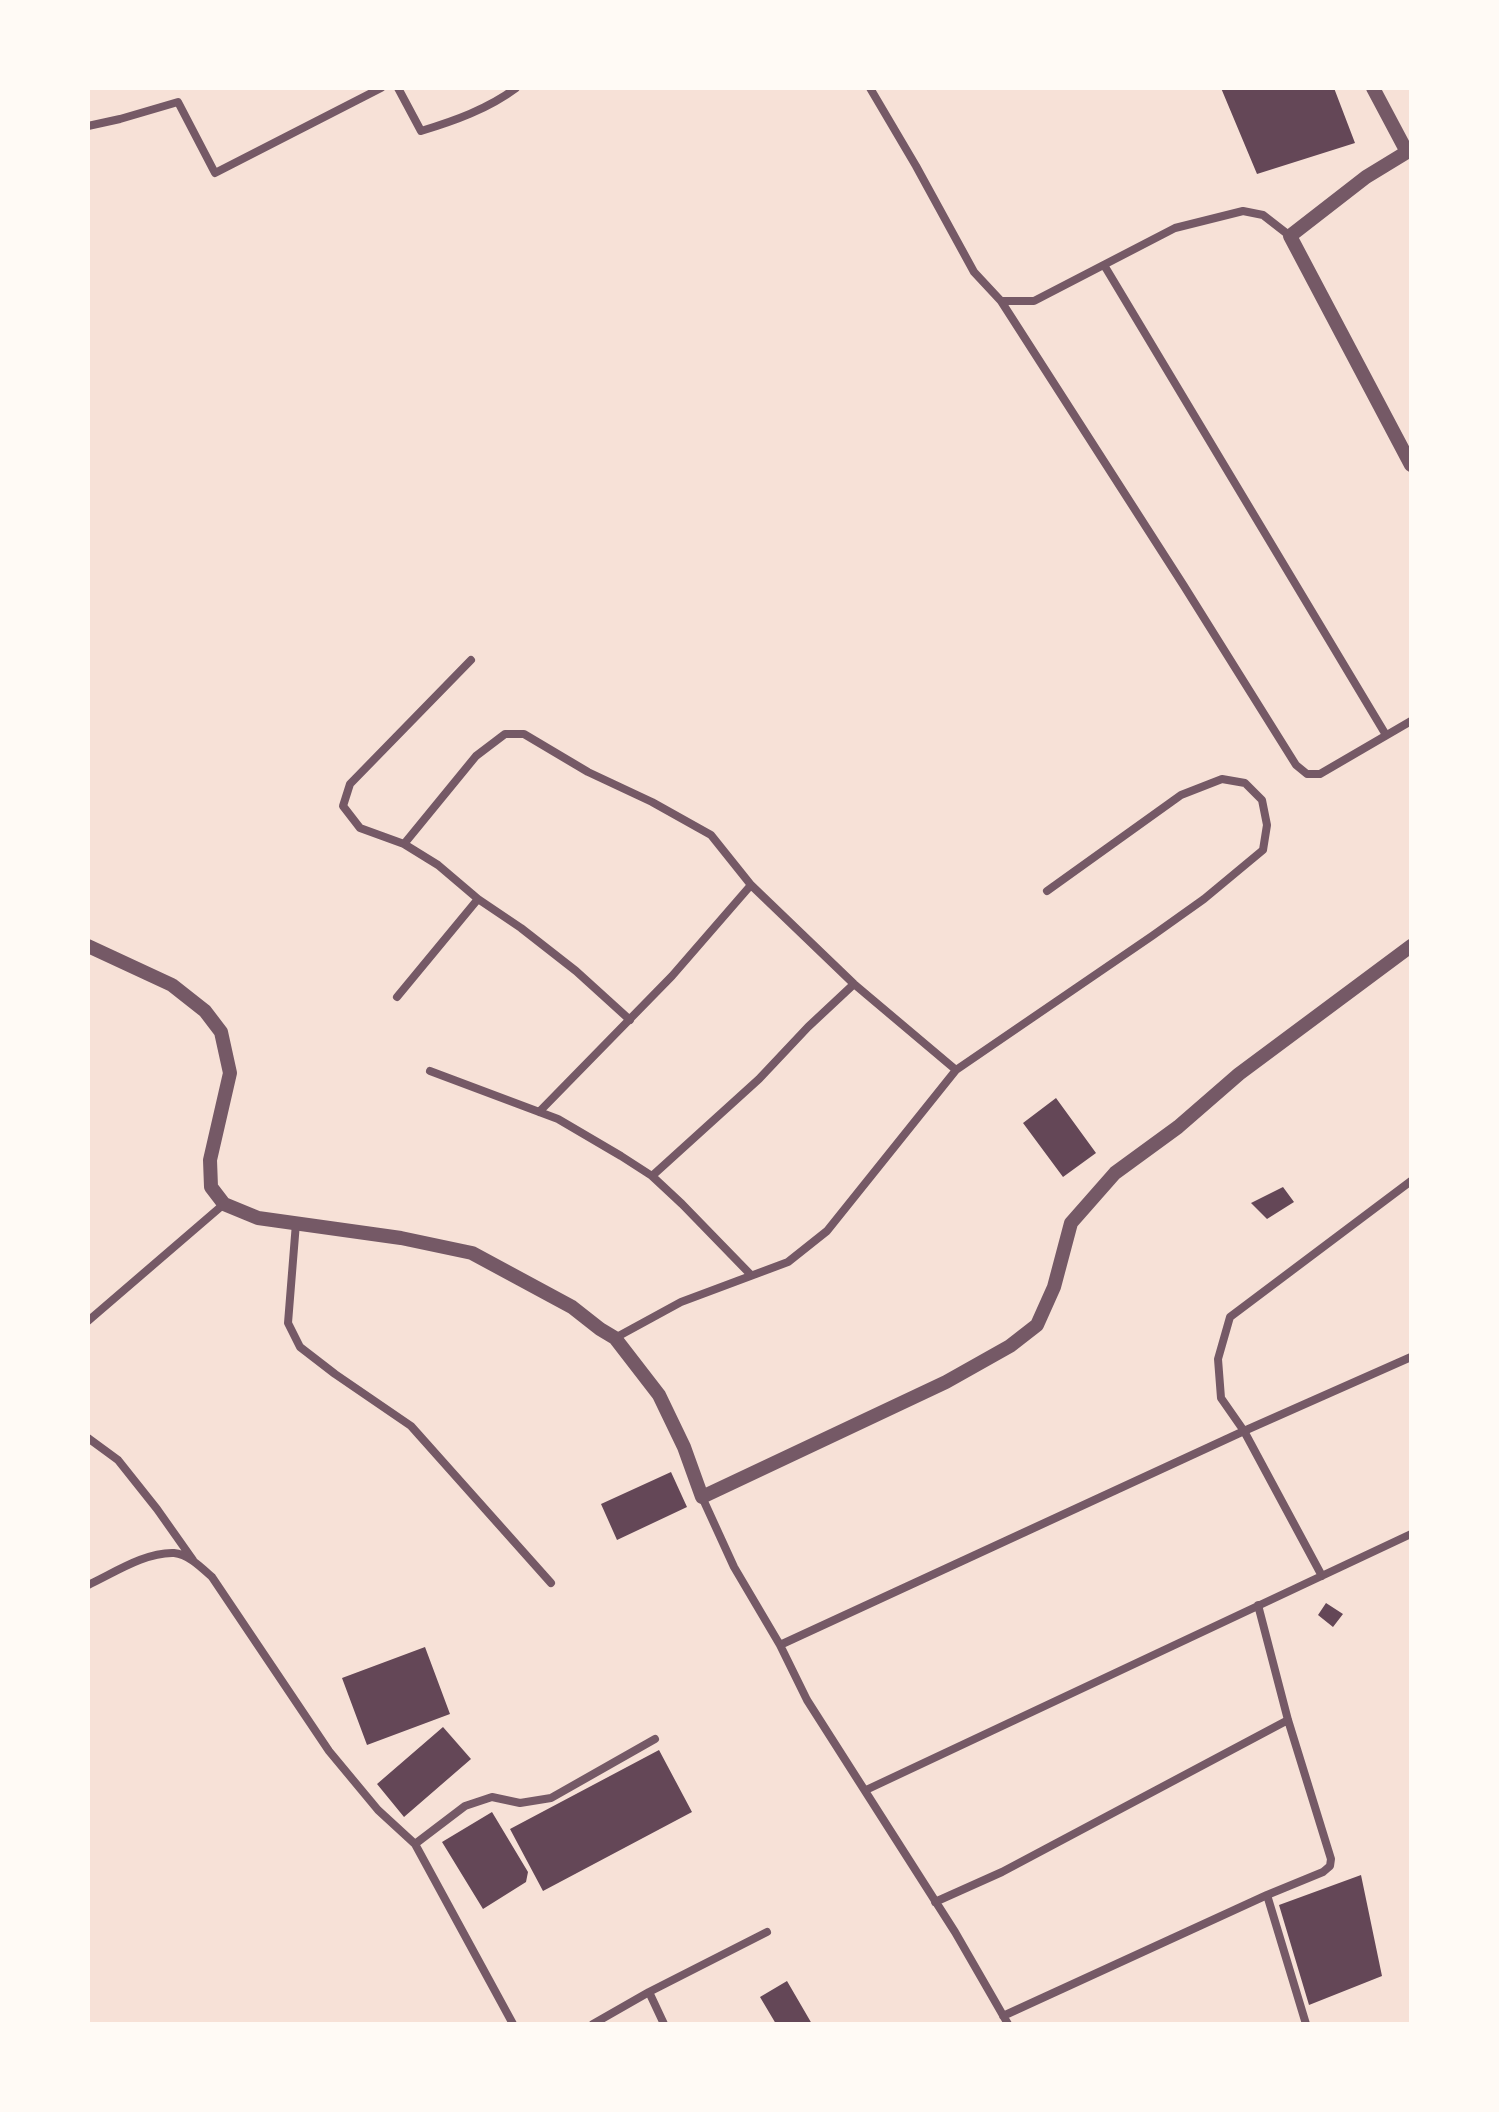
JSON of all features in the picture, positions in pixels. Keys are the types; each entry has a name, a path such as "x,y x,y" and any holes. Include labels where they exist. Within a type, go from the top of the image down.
{"street":[{"path":"88,126 178,102 215,173 381,88"},
{"path":"398,88 421,131 457,120 516,88"},
{"path":"870,88 974,272 1001,301 1296,765 1307,774 1320,774 1411,721"},
{"path":"1290,236 1366,177 1410,153 1373,88"},
{"path":"1001,301 1034,301 1175,228 1243,211 1263,215 1290,236 1411,465"},
{"path":"1104,265 1386,735"},
{"path":"471,660 350,784 343,806 360,828 404,844 438,865 478,899 576,971 630,1020"},
{"path":"404,844 476,756 505,734 524,734 588,772 652,802 711,835 751,885 854,984 956,1070"},
{"path":"615,1338 681,1302 788,1262 827,1231 956,1070 1204,899 1263,850 1267,825 1262,800 1245,783 1222,779 1181,795 1047,891"},
{"path":"539,1112 672,976 751,885"},
{"path":"397,997 478,899"},
{"path":"88,946 172,985 205,1011 221,1032 230,1073 210,1160 211,1187 224,1204 258,1218 401,1238 472,1253 572,1307 615,1338 659,1395 734,1567 780,1645 807,1700 955,1932 1005,2020 1267,1895 1323,1872 1330,1866 1331,1859 1288,1720 1258,1605"},
{"path":"702,1497 946,1382 1010,1346 1037,1325 1054,1287 1071,1223 1115,1173 1178,1127 1239,1074 1411,946"},
{"path":"652,1176 759,1079 854,984"},
{"path":"430,1071 558,1119 652,1176 751,1275"},
{"path":"1322,1576 1244,1431 1221,1398 1218,1359 1230,1317 1411,1181"},
{"path":"88,1321 224,1204"},
{"path":"296,1223 288,1323 300,1347 411,1426 551,1583"},
{"path":"780,1645 1411,1357"},
{"path":"88,1438 118,1460 193,1561"},
{"path":"866,1790 1411,1534"},
{"path":"88,1585 147,1558 176,1553 193,1561 212,1577 329,1751 378,1810 415,1844 513,2024"},
{"path":"935,1902 1002,1872 1288,1720"},
{"path":"415,1844 465,1806 492,1797 520,1803 551,1798 655,1739"},
{"path":"1267,1895 1306,2024"},
{"path":"593,2024 767,1932"},
{"path":"649,1992 664,2024"}],"building":[{"path":"1221,88 1334,88 1355,143 1257,174"},
{"path":"1056,1098 1096,1153 1063,1177 1023,1123"},
{"path":"1283,1187 1294,1202 1267,1219 1251,1203"},
{"path":"671,1472 687,1507 617,1540 601,1504"},
{"path":"1326,1603 1343,1614 1333,1627 1318,1615"},
{"path":"425,1647 450,1714 367,1745 342,1678"},
{"path":"443,1727 471,1759 404,1817 377,1784"},
{"path":"659,1750 692,1812 543,1891 510,1829"},
{"path":"492,1812 528,1872 526,1882 483,1909 442,1842"},
{"path":"1361,1875 1382,1976 1309,2005 1279,1905"},
{"path":"787,1981 812,2024 776,2024 760,1997"}]}
